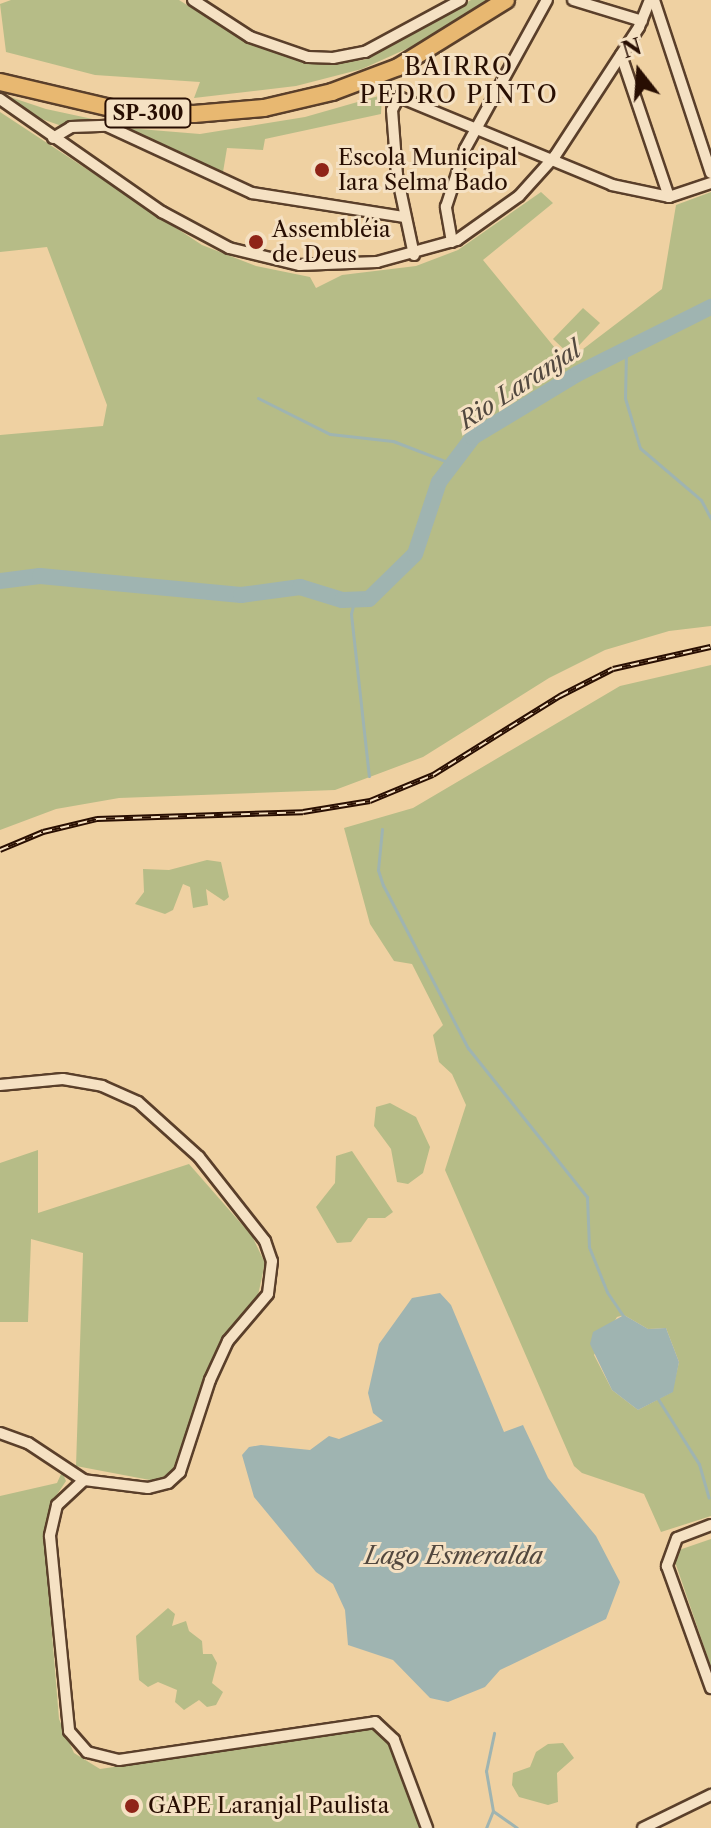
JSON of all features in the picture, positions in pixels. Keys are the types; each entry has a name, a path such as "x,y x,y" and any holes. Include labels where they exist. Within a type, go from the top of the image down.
{"main road":[{"name":"SP-300","path":"0,82 124,111 194,114 264,108 332,92 398,67 506,0"}],"street":[{"path":"193,0 250,37 297,55 333,58 365,52 461,0"},
{"path":"452,242 446,207 474,128 547,0"},
{"path":"573,0 648,8 662,21 711,173"},
{"path":"0,99 181,224 252,256 336,267 414,255 452,242 508,206 549,163 621,55 648,8"},
{"path":"621,55 669,197"},
{"path":"414,255 403,217 392,110 398,98 474,128 549,163 612,185 669,197 711,183"},
{"path":"53,138 71,127 107,126 252,193 403,217"},
{"path":"0,1085 63,1079 102,1086 138,1102 184,1140 271,1250 268,1294 223,1352 180,1472 168,1483 148,1488 84,1480 28,1443 0,1433"},
{"path":"84,1480 57,1505 50,1536 65,1718 75,1742 97,1757 119,1760 375,1722 394,1740 427,1828"},
{"path":"711,1525 677,1538 667,1566 711,1688"},
{"path":"643,1828 711,1795"}],"green space":[{"path":"11,0 179,0 241,39 314,64 364,60 471,0 488,0 424,41 362,69 296,86 194,98 200,82 95,75 6,52 0,4"},
{"path":"4,95 46,109 111,123 59,125 30,115"},
{"path":"382,95 381,114 265,139 263,150 227,148 222,178 127,128 200,134 305,117"},
{"path":"0,112 202,245 256,266 310,277 316,288 342,275 416,266 458,250 541,192 553,203 483,260 559,353 570,359 662,289 676,205 711,192 711,626 669,631 605,650 549,678 423,757 335,790 119,798 56,809 0,830 0,435 103,426 107,405 47,247 0,252"},
{"path":"583,308 600,323 570,355 553,339"},
{"path":"711,665 711,1516 661,1532 644,1494 582,1473 574,1466 445,1170 466,1105 452,1074 439,1062 433,1035 443,1025 412,964 394,961 370,924 344,828 413,808 620,686","holes":["624,1315 648,1329 666,1328 679,1362 672,1392 638,1410 612,1390 594,1355 617,1317"]},
{"path":"207,860 221,862 229,897 224,901 206,889 208,905 193,908 190,887 183,884 173,910 165,914 135,904 144,892 143,869 169,870"},
{"path":"390,1103 416,1117 430,1147 423,1173 408,1184 397,1182 391,1149 374,1126 376,1107"},
{"path":"38,1150 38,1213 189,1164 252,1236 265,1263 257,1300 223,1338 204,1378 179,1460 170,1473 155,1481 76,1466 83,1253 31,1239 28,1322 0,1322 0,1163"},
{"path":"352,1151 393,1212 385,1218 368,1218 351,1242 337,1243 316,1207 335,1183 336,1156"},
{"path":"62,1472 66,1481 52,1502 44,1536 59,1719 74,1753 100,1769 373,1729 388,1743 420,1828 0,1828 0,1496 57,1483"},
{"path":"711,1539 711,1667 674,1559 679,1550"},
{"path":"168,1608 175,1614 172,1626 186,1621 189,1631 202,1641 203,1654 212,1654 217,1663 212,1683 223,1692 216,1705 207,1707 199,1700 184,1710 175,1702 177,1690 158,1682 148,1687 139,1680 136,1636"},
{"path":"563,1743 574,1758 557,1773 558,1802 548,1805 519,1797 512,1785 513,1773 530,1767 536,1752 548,1744"}],"water":[{"name":"Lago Esmeralda","path":"440,1293 451,1305 504,1432 523,1425 548,1478 596,1536 620,1582 606,1619 500,1670 485,1687 448,1702 430,1698 393,1660 348,1645 345,1610 333,1584 316,1572 254,1497 242,1455 249,1447 261,1445 310,1450 329,1436 339,1439 383,1421 373,1413 368,1393 379,1344 412,1298"},
{"path":"624,1315 648,1329 666,1328 679,1362 673,1392 638,1410 612,1390 590,1344 593,1332"}],"waterway":[{"name":"Rio Laranjal","path":"0,581 40,576 241,595 300,587 342,600 369,599 415,554 439,482 473,437 577,374 711,307"},
{"path":"626,351 625,398 640,448 701,500 711,519"},
{"path":"258,398 330,434 393,441 450,463"},
{"path":"354,601 351,614 369,776"},
{"path":"382,829 378,870 383,885 468,1048 587,1197 589,1247 607,1292 625,1319"},
{"path":"658,1399 699,1464 709,1498"},
{"path":"486,1828 493,1811 486,1771 494,1733"},
{"path":"493,1811 517,1828"}],"railway":[{"path":"0,850 43,832 97,819 303,812 370,801 433,775 560,696 613,669 711,647"}],"place":[{"name":"Escola Municipal Iara Selma Bado","path":"322,170"},
{"name":"Assembléia de Deus","path":"256,242"},
{"name":"GAPE Laranjal Paulista","path":"132,1806"}],"district":[{"name":"BAIRRO PEDRO PINTO","path":"459,81"}]}
